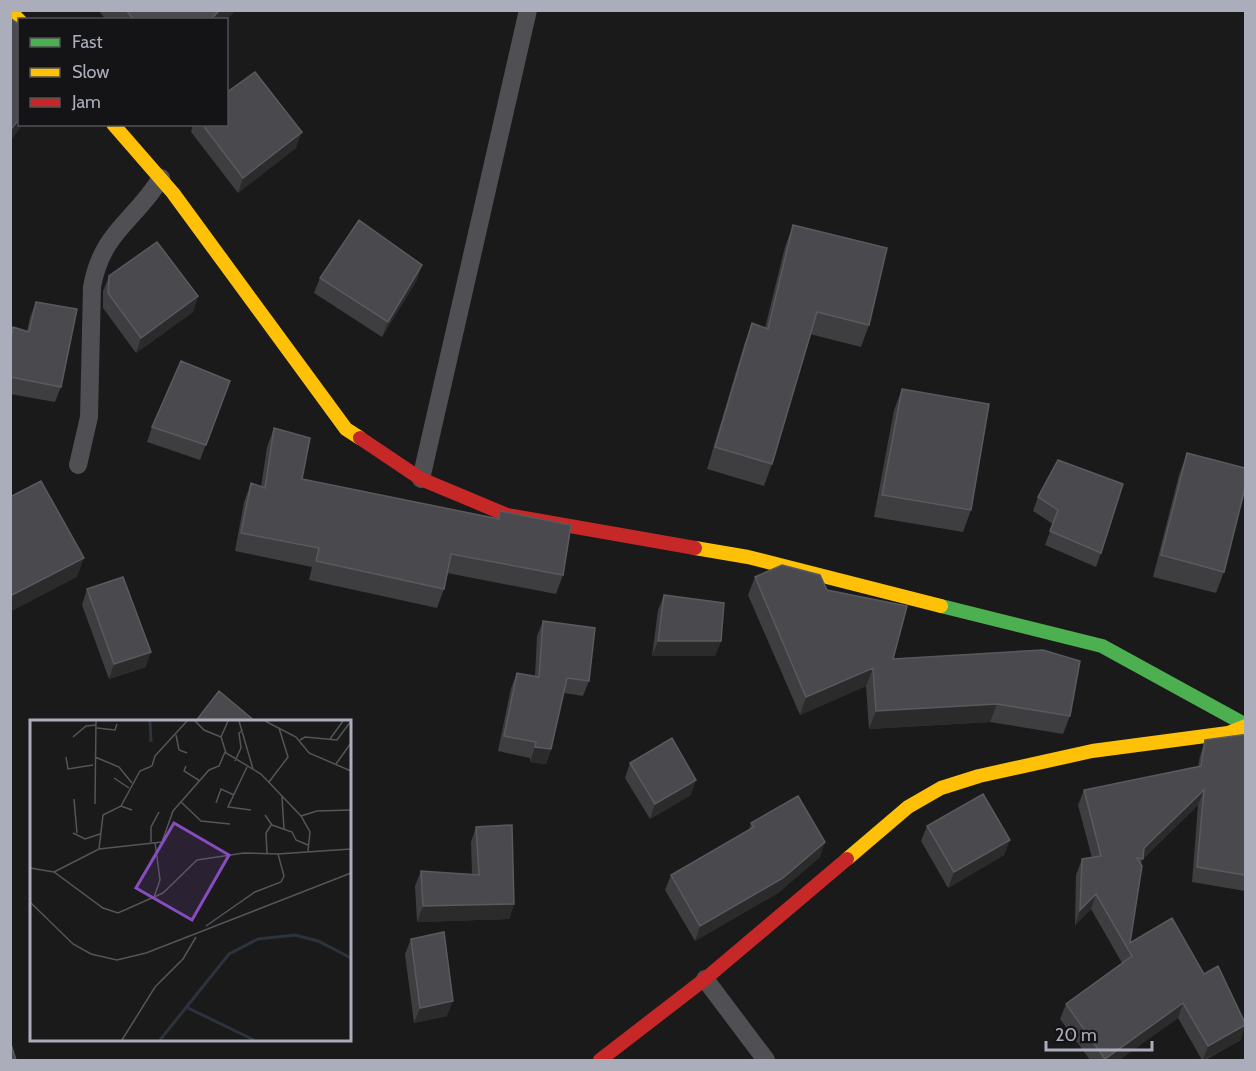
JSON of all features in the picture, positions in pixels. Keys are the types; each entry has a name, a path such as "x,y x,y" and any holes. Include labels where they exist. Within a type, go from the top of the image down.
{"main road":[{"path":"115,126 161,178 346,429 421,479 507,515 748,557 1102,646 1245,726"},
{"path":"600,1060 705,979 908,807 941,788 979,776 1092,751 1228,732 1245,726"}],"lane":[{"path":"421,479 528,10"},
{"path":"78,465 89,417 94,271 102,250 119,226 161,178"},
{"path":"705,979 766,1060"}],"building":[{"path":"126,10 220,10 212,18 132,18"},
{"path":"10,18 18,24 18,120 12,128 10,127"},
{"path":"255,72 302,132 243,178 204,126 228,126 228,92"},
{"path":"359,220 422,265 388,322 320,278"},
{"path":"793,225 887,248 869,325 817,312 772,464 715,447 752,323 768,329"},
{"path":"157,242 198,296 141,338 108,293 109,276"},
{"path":"36,302 77,309 61,387 10,377 10,344 13,327 29,332"},
{"path":"181,361 230,381 206,445 152,427"},
{"path":"902,389 989,404 971,510 882,495"},
{"path":"274,428 310,438 302,479 499,519 500,511 571,525 563,575 451,554 444,589 316,561 319,548 241,533 251,483 265,488"},
{"path":"1187,453 1245,468 1245,488 1224,572 1161,555"},
{"path":"1058,460 1123,484 1101,553 1050,531 1058,510 1038,497"},
{"path":"41,481 84,558 10,596 10,497"},
{"path":"782,565 820,575 827,590 907,606 893,659 1043,650 1080,661 1070,716 997,704 876,711 873,668 806,697 755,577"},
{"path":"123,577 151,652 114,664 87,589"},
{"path":"664,595 724,603 721,641 658,641"},
{"path":"543,621 595,628 589,681 567,678 551,749 535,747 536,742 504,736 517,673 539,677"},
{"path":"219,691 254,720 197,720"},
{"path":"1245,735 1245,875 1197,867 1204,790 1144,848 1143,859 1137,858 1142,866 1130,943 1172,918 1204,974 1218,966 1245,1025 1208,1046 1183,1003 1105,1059 1066,1004 1132,956 1096,894 1080,910 1082,859 1101,856 1084,790 1201,766 1205,740"},
{"path":"672,738 696,780 655,804 630,763"},
{"path":"983,794 1010,840 954,872 927,826"},
{"path":"798,796 825,842 783,878 700,926 671,875 754,827 751,823"},
{"path":"512,825 514,904 423,906 421,871 479,875 476,827"},
{"path":"444,932 453,1001 420,1008 411,939"},
{"path":"10,1041 16,1060 10,1060"}],"traffic: fast":[{"path":"941,606 1102,646 1246,725"}],"traffic: slow":[{"path":"10,11 18,19"},
{"path":"115,126 173,193 346,429 360,438"},
{"path":"695,548 748,557 941,606"},
{"path":"847,859 908,807 941,788 979,776 1092,751 1228,733 1246,726"}],"traffic: jam":[{"path":"360,438 421,479 507,515 695,548"},
{"path":"600,1060 705,979 847,859"}]}
